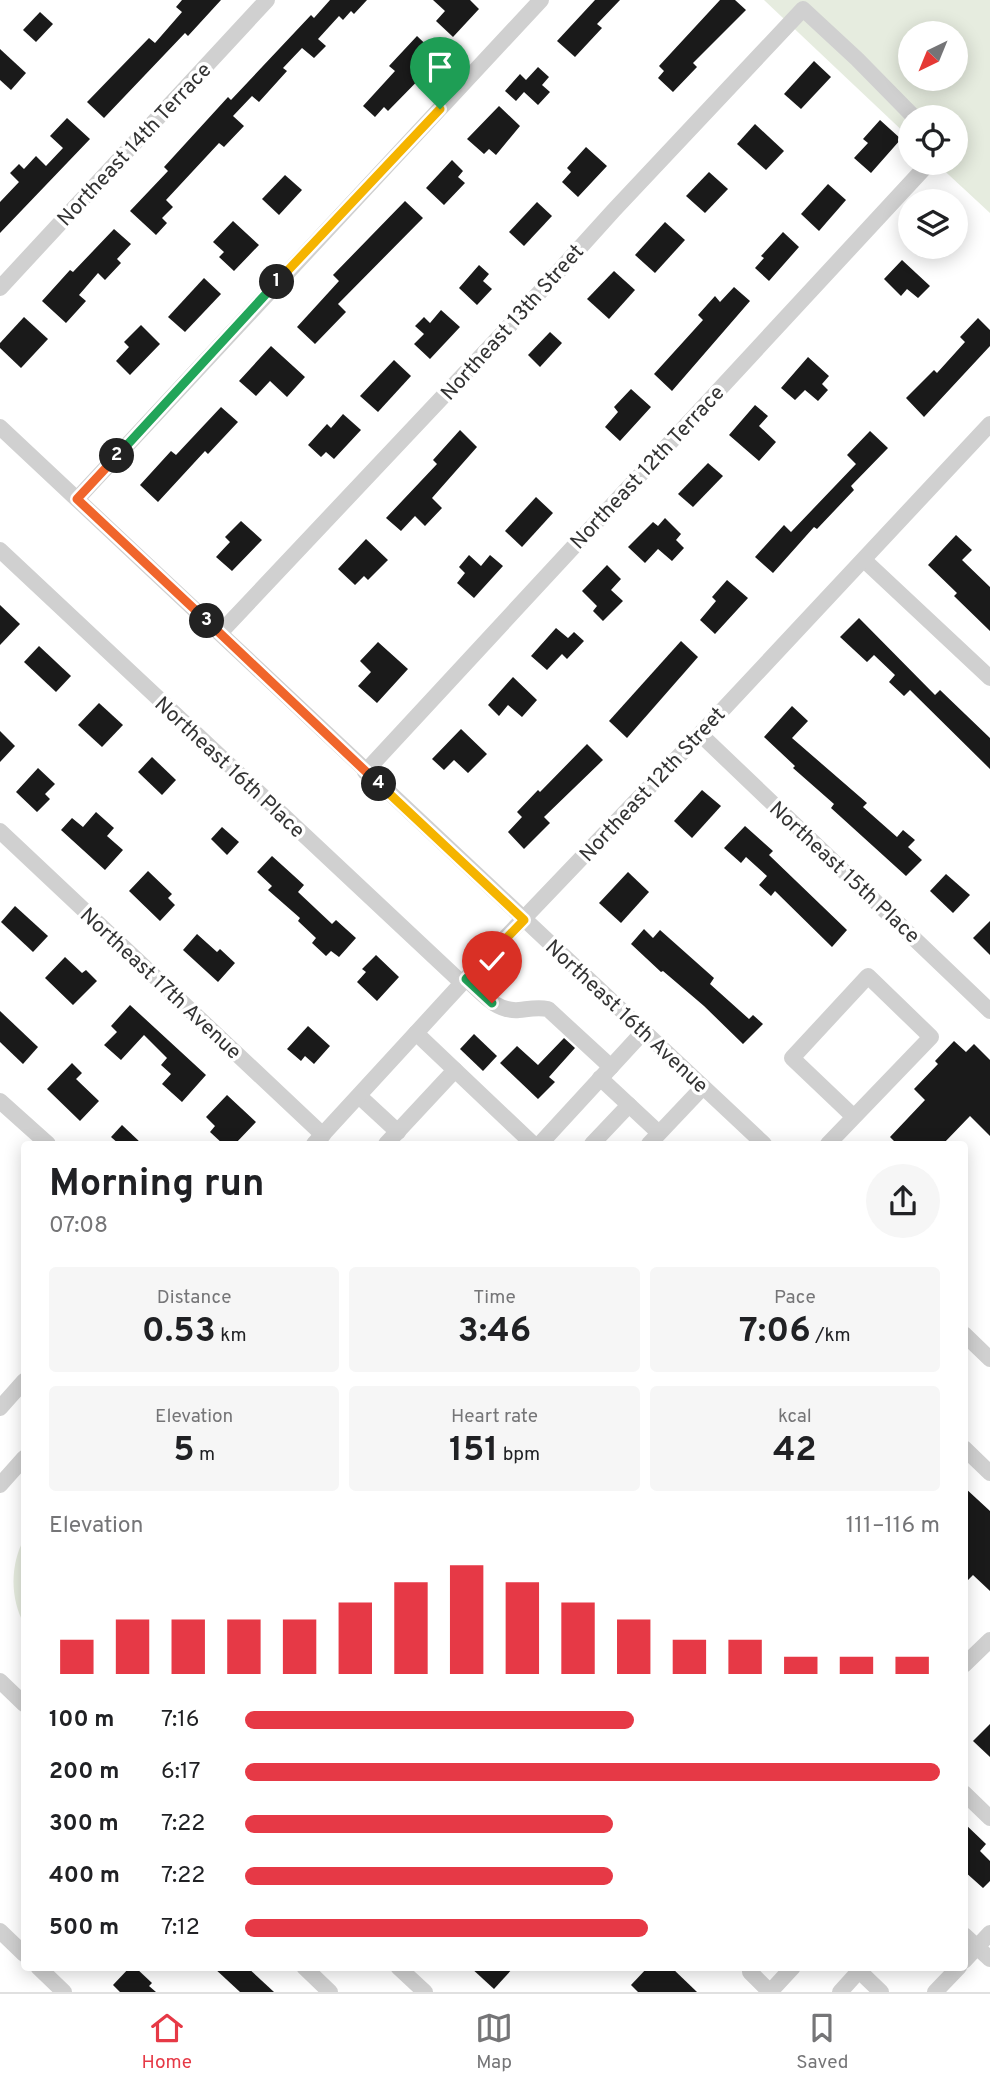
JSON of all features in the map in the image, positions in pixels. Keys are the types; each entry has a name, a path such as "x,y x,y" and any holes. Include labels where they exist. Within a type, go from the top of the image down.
{"street":[{"name":"Northeast 14th Terrace","path":"0,288 267,0"},
{"path":"77,499 541,0"},
{"name":"Northeast 13th Street","path":"220,633 502,335 606,219 803,9 902,105"},
{"name":"Northeast 12th Terrace","path":"365,772 918,175"},
{"name":"Northeast 12th Street","path":"318,1140 464,981 990,424"},
{"name":"Northeast 16th Avenue","path":"0,427 761,1141"},
{"name":"Northeast 16th Place","path":"0,550 464,981 505,1010 538,1007 548,1009 606,1072 657,1140"},
{"path":"864,560 990,678"},
{"name":"Northeast 15th Place","path":"700,734 990,1011"},
{"name":"Northeast 17th Avenue","path":"0,831 318,1140"},
{"path":"831,1141 854,1117 931,1037 869,976 792,1058 854,1117"},
{"path":"543,1141 644,1031"},
{"path":"416,1033 530,1141"},
{"path":"359,1096 393,1140 455,1070"},
{"path":"657,1140 703,1087"},
{"path":"0,1101 45,1141"},
{"path":"595,1141 629,1105"},
{"path":"968,1338 990,1359"},
{"path":"0,1408 21,1384"},
{"path":"968,1452 990,1472"},
{"path":"0,1485 21,1461"},
{"path":"968,1661 990,1640"},
{"path":"0,1681 21,1701"},
{"path":"968,1797 990,1818"},
{"path":"0,1931 21,1951"},
{"path":"968,1957 990,1933"},
{"path":"968,1939 990,1959"},
{"path":"42,1971 64,1992"},
{"path":"308,1971 330,1992"},
{"path":"402,1971 425,1992"},
{"path":"750,1971 770,1992 789,1971"},
{"path":"840,1992 856,1971"},
{"path":"859,1971 881,1992"},
{"path":"935,1992 955,1971"}],"shaded area":[{"path":"764,0 990,0 990,213 968,193 968,189 964,189 949,175 968,175 968,105 898,105 898,127"},
{"path":"21,1545 21,1618 14,1593 14,1570"}],"building":[{"path":"182,0 221,0 188,36 185,33 104,118 87,102 149,38 155,43 182,12 176,7"},
{"path":"330,0 367,0 354,14 351,11 343,20 339,16 318,39 326,46 314,58 302,48 283,68 287,71 259,102 252,96 233,116 244,126 224,147 219,143 166,200 173,207 162,218 167,223 156,235 130,211 168,171 164,167 228,97 231,100 311,15 314,18"},
{"path":"433,0 470,0 479,9 453,37 436,21 445,11"},
{"path":"595,0 620,0 597,24 602,28 575,57 557,41"},
{"path":"720,0 735,0 746,10 693,63 697,67 673,92 658,78 664,71 659,66"},
{"path":"40,12 53,24 36,42 23,30"},
{"path":"417,36 440,58 388,111 384,107 375,117 363,106 395,71 389,66"},
{"path":"0,49 26,73 11,90 0,80"},
{"path":"814,61 831,77 801,109 784,94"},
{"path":"538,67 549,77 542,85 550,92 538,105 524,92 516,101 505,91 520,74 526,80"},
{"path":"499,106 520,126 496,155 489,149 484,154 467,139"},
{"path":"67,118 90,139 0,233 0,202 19,182 10,173 19,164 24,169 36,156 46,166 63,148 50,136"},
{"path":"880,120 898,136 898,142 871,173 854,158 868,143 863,139"},
{"path":"755,124 784,151 766,170 737,144"},
{"path":"586,147 607,166 578,197 562,182 571,172 567,168"},
{"path":"452,160 463,171 458,177 465,183 444,205 426,188"},
{"path":"709,172 728,189 705,213 686,196"},
{"path":"285,175 302,190 279,215 262,199"},
{"path":"828,184 846,200 819,231 801,214"},
{"path":"405,201 423,218 338,304 346,312 315,344 297,327 339,281 333,275"},
{"path":"537,202 552,216 524,246 509,232"},
{"path":"233,221 259,245 234,271 219,257 224,252 213,242"},
{"path":"665,222 685,240 655,273 635,255"},
{"path":"114,229 131,244 117,259 121,263 105,280 98,273 79,295 86,301 66,323 42,301 70,270 73,272"},
{"path":"783,232 799,247 769,281 755,268 764,258 761,256"},
{"path":"902,260 930,286 918,298 907,289 901,296 884,279"},
{"path":"479,265 489,274 483,281 492,289 477,305 459,288"},
{"path":"614,271 635,290 609,319 587,299"},
{"path":"204,278 221,294 185,332 168,317"},
{"path":"734,287 750,301 672,391 654,374 703,320 698,315 715,296 720,302"},
{"path":"441,310 460,327 430,359 414,344 424,334 415,326 424,317 430,323"},
{"path":"24,317 48,339 21,368 0,348 0,343"},
{"path":"978,318 990,330 990,346 924,417 906,398 934,370 937,373 965,342 960,337"},
{"path":"141,325 160,344 130,375 116,361 129,347 124,342"},
{"path":"550,332 562,343 540,367 528,355"},
{"path":"271,346 305,377 287,397 270,381 256,396 239,381"},
{"path":"808,357 829,376 822,384 828,390 818,401 805,390 795,400 781,388"},
{"path":"394,360 411,376 378,412 360,396"},
{"path":"631,389 651,407 620,441 605,427 618,412 614,407"},
{"path":"755,405 768,416 759,426 776,442 759,461 729,435"},
{"path":"221,407 238,422 208,454 205,451 158,502 140,485 171,451 176,455"},
{"path":"343,414 361,430 334,459 326,452 321,457 308,445 327,424 331,428"},
{"path":"460,430 477,447 432,498 442,508 425,526 415,516 401,531 386,518 437,464 433,460"},
{"path":"870,431 888,448 851,486 854,490 817,529 814,527 773,573 755,557 784,525 791,532 856,464 847,455"},
{"path":"708,463 723,476 693,507 678,494"},
{"path":"536,497 553,513 522,547 505,531"},
{"path":"665,518 681,534 676,540 684,548 672,561 658,549 645,563 628,547 653,522 658,526"},
{"path":"241,521 262,540 232,571 216,557 230,542 225,537"},
{"path":"956,535 972,550 962,560 990,587 990,631 954,596 957,593 928,565"},
{"path":"366,539 388,560 368,580 364,576 355,585 338,569"},
{"path":"469,555 481,566 490,555 503,566 474,598 457,583 465,573 459,567"},
{"path":"607,565 621,579 611,590 623,601 603,621 593,611 597,606 582,591"},
{"path":"727,580 748,598 715,634 700,620 716,601 712,597"},
{"path":"0,605 20,624 0,645"},
{"path":"859,618 935,695 940,690 990,738 990,769 910,690 904,696 889,682 895,675 874,655 867,662 840,637"},
{"path":"556,628 568,638 574,632 584,641 567,659 562,654 547,670 531,656"},
{"path":"681,641 698,657 627,738 609,721"},
{"path":"378,642 408,669 377,703 358,686 371,672 360,661"},
{"path":"39,646 71,676 56,692 24,662"},
{"path":"513,677 537,700 522,717 508,705 499,716 488,705"},
{"path":"99,703 123,725 102,747 78,725"},
{"path":"792,706 808,721 792,738 867,803 863,807 897,837 903,830 915,840 908,847 922,860 906,876 831,808 834,804 793,768 795,766 764,737"},
{"path":"461,729 487,754 468,773 454,760 444,770 432,759"},
{"path":"0,731 15,746 0,762"},
{"path":"587,744 603,760 544,817 550,823 524,849 508,832 522,817 517,812"},
{"path":"152,757 176,780 162,795 138,772"},
{"path":"38,768 55,784 45,794 50,799 37,812 16,792"},
{"path":"702,790 721,806 692,838 674,821"},
{"path":"96,812 114,828 107,836 123,850 105,870 61,830 72,818 83,827"},
{"path":"745,826 773,851 769,855 847,930 832,947 775,891 771,896 759,885 767,876 746,857 741,863 724,848"},
{"path":"222,827 239,842 227,855 211,839"},
{"path":"272,856 304,885 298,892 332,924 336,920 356,938 339,957 331,951 326,956 312,943 316,938 298,921 300,918 268,890 272,886 257,872"},
{"path":"148,871 172,894 168,898 175,905 160,921 129,891"},
{"path":"628,872 649,892 621,923 599,903"},
{"path":"946,874 970,895 953,913 930,891"},
{"path":"15,906 48,936 33,952 1,922"},
{"path":"990,921 990,955 973,938"},
{"path":"644,929 653,938 660,930 714,978 710,984 749,1019 753,1015 763,1024 743,1044 704,1006 631,944"},
{"path":"197,934 217,952 220,949 235,963 218,982 183,950"},
{"path":"376,955 399,977 377,1001 357,982 366,972 362,969"},
{"path":"65,957 82,973 86,970 97,981 73,1005 45,978"},
{"path":"130,1005 206,1075 182,1102 162,1084 171,1074 161,1065 167,1058 144,1035 121,1060 104,1045 117,1032 111,1026"},
{"path":"0,1011 38,1047 23,1064 0,1042"},
{"path":"308,1026 330,1046 314,1064 305,1056 301,1061 287,1049"},
{"path":"474,1034 497,1056 483,1071 460,1049"},
{"path":"564,1038 575,1048 549,1077 555,1082 538,1099 500,1063 517,1046 538,1065"},
{"path":"954,1041 966,1052 974,1044 990,1060 990,1136 970,1116 946,1141 894,1141 890,1137 925,1100 914,1089 938,1064 935,1061"},
{"path":"72,1063 82,1073 76,1079 99,1101 80,1121 47,1089"},
{"path":"227,1095 256,1122 238,1141 220,1141 210,1132 215,1126 206,1117"},
{"path":"122,1125 139,1141 116,1141 111,1137"},
{"path":"968,1491 990,1511 990,1591 973,1575 968,1580"},
{"path":"990,1724 990,1757 973,1741"},
{"path":"968,1827 986,1844 980,1851 990,1861 990,1881 983,1888 968,1875"},
{"path":"126,1971 139,1971 152,1983 149,1986 156,1992 120,1992 113,1985"},
{"path":"217,1971 251,1971 274,1992 240,1992"},
{"path":"474,1971 510,1971 494,1989"},
{"path":"644,1971 675,1971 697,1992 638,1992 631,1985"}],"route":[{"path":"440,109 77,499 524,920 466,979 492,1003"}]}
